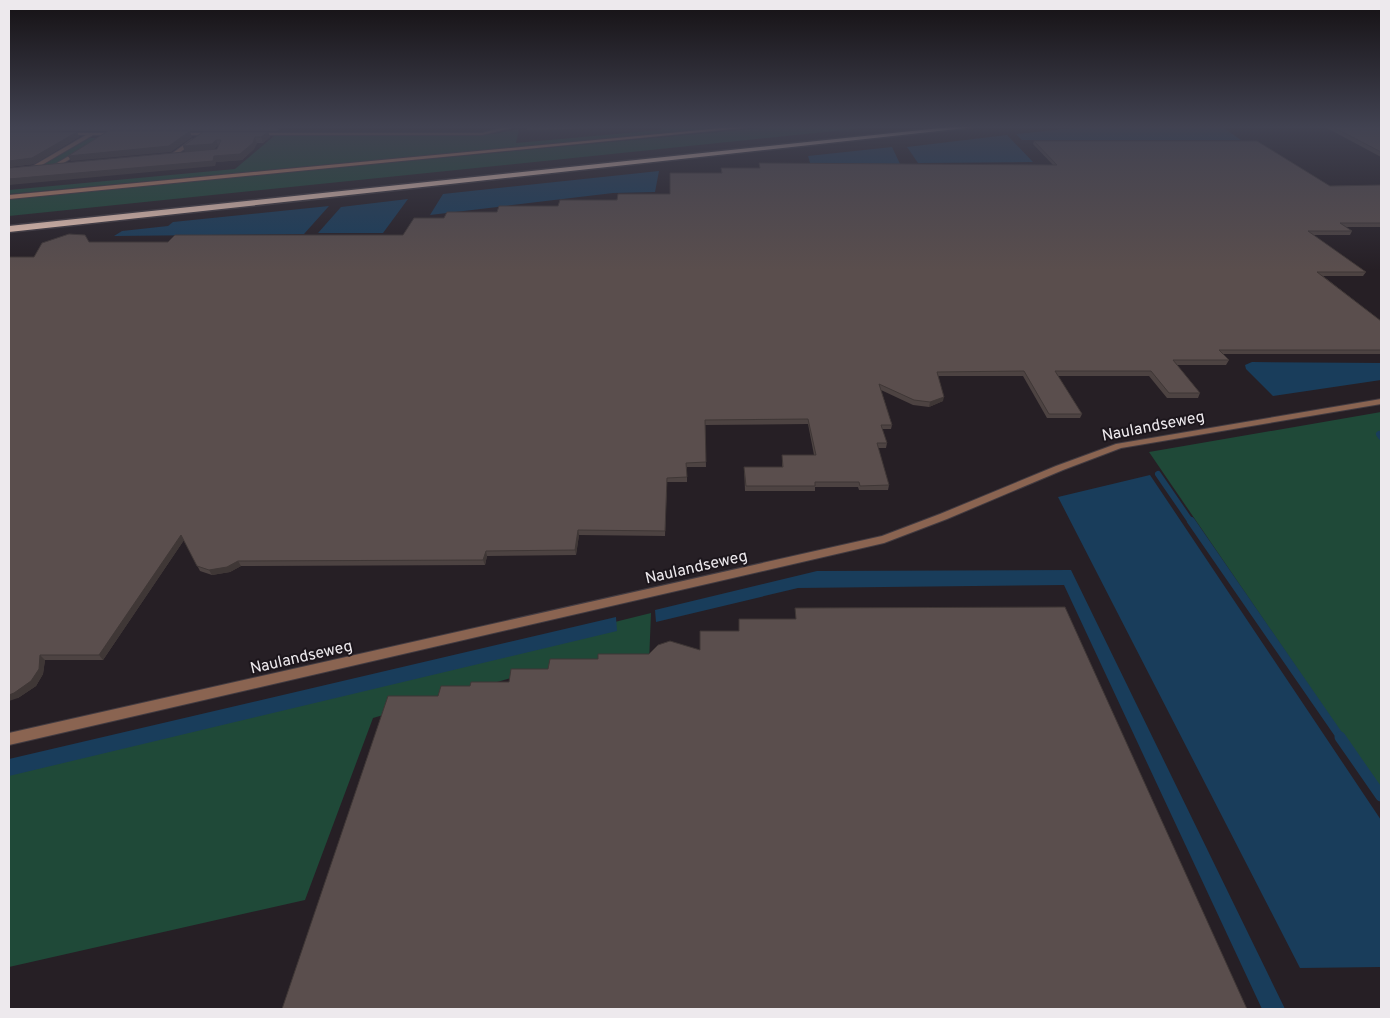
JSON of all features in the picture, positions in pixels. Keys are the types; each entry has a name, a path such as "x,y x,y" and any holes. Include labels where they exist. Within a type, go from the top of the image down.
{"highway":[{"path":"9,221 454,175"},
{"path":"9,229 523,175"}],"main road":[{"path":"9,197 247,175"}],"street":[{"name":"Naulandseweg","path":"9,739 884,539 950,515 1079,458 1119,446 1381,401"}],"green space":[{"path":"176,175 220,175 9,194 9,190"},
{"path":"261,175 412,175 9,216 9,198"},
{"path":"1381,412 1381,791 1149,452"},
{"path":"651,613 649,663 538,670 373,718 305,900 9,967 9,772"}],"water":[{"path":"626,175 658,175 655,192 613,193 430,215 443,194"},
{"path":"408,199 383,233 318,233 341,207"},
{"path":"329,206 304,234 114,236 122,231 168,226 173,222"},
{"path":"1252,362 1381,363 1381,380 1273,396 1246,369 1245,365"},
{"path":"1150,475 1381,820 1381,967 1300,968 1058,497"},
{"path":"1071,570 1285,1009 1262,1009 1064,585 798,588 656,622 655,610 817,571"},
{"path":"616,617 617,631 9,776 9,759"}],"building":[{"path":"9,175 60,175 9,179"},
{"path":"670,175 1311,175 1330,186 1381,185 1381,223 1340,223 1352,231 1308,231 1366,272 1317,272 1381,321 1381,350 1219,350 1229,360 1173,360 1200,393 1169,393 1151,371 1055,371 1082,414 1049,414 1024,371 937,372 944,397 930,402 914,400 879,384 892,425 881,425 887,443 877,443 889,485 860,486 859,482 815,482 815,486 746,486 744,467 783,467 782,455 816,455 808,419 705,420 706,462 686,463 687,477 667,478 665,531 578,530 575,550 486,551 483,560 238,561 227,567 209,570 197,566 181,535 99,655 40,655 39,669 31,681 9,695 9,257 34,257 42,243 69,234 85,235 89,242 168,242 175,235 403,235 414,218 444,218 447,212 497,212 499,206 558,206 560,200 617,200 618,194 670,194"},
{"path":"1065,607 1247,1009 282,1009 388,696 438,696 441,686 470,686 471,682 509,682 511,669 548,669 550,659 598,659 598,654 649,654 658,645 670,641 700,650 700,631 739,631 739,619 796,619 795,608"}],"waterway":[{"path":"1158,474 1191,522"},
{"path":"1191,521 1341,738"},
{"path":"1340,737 1381,796"}]}
